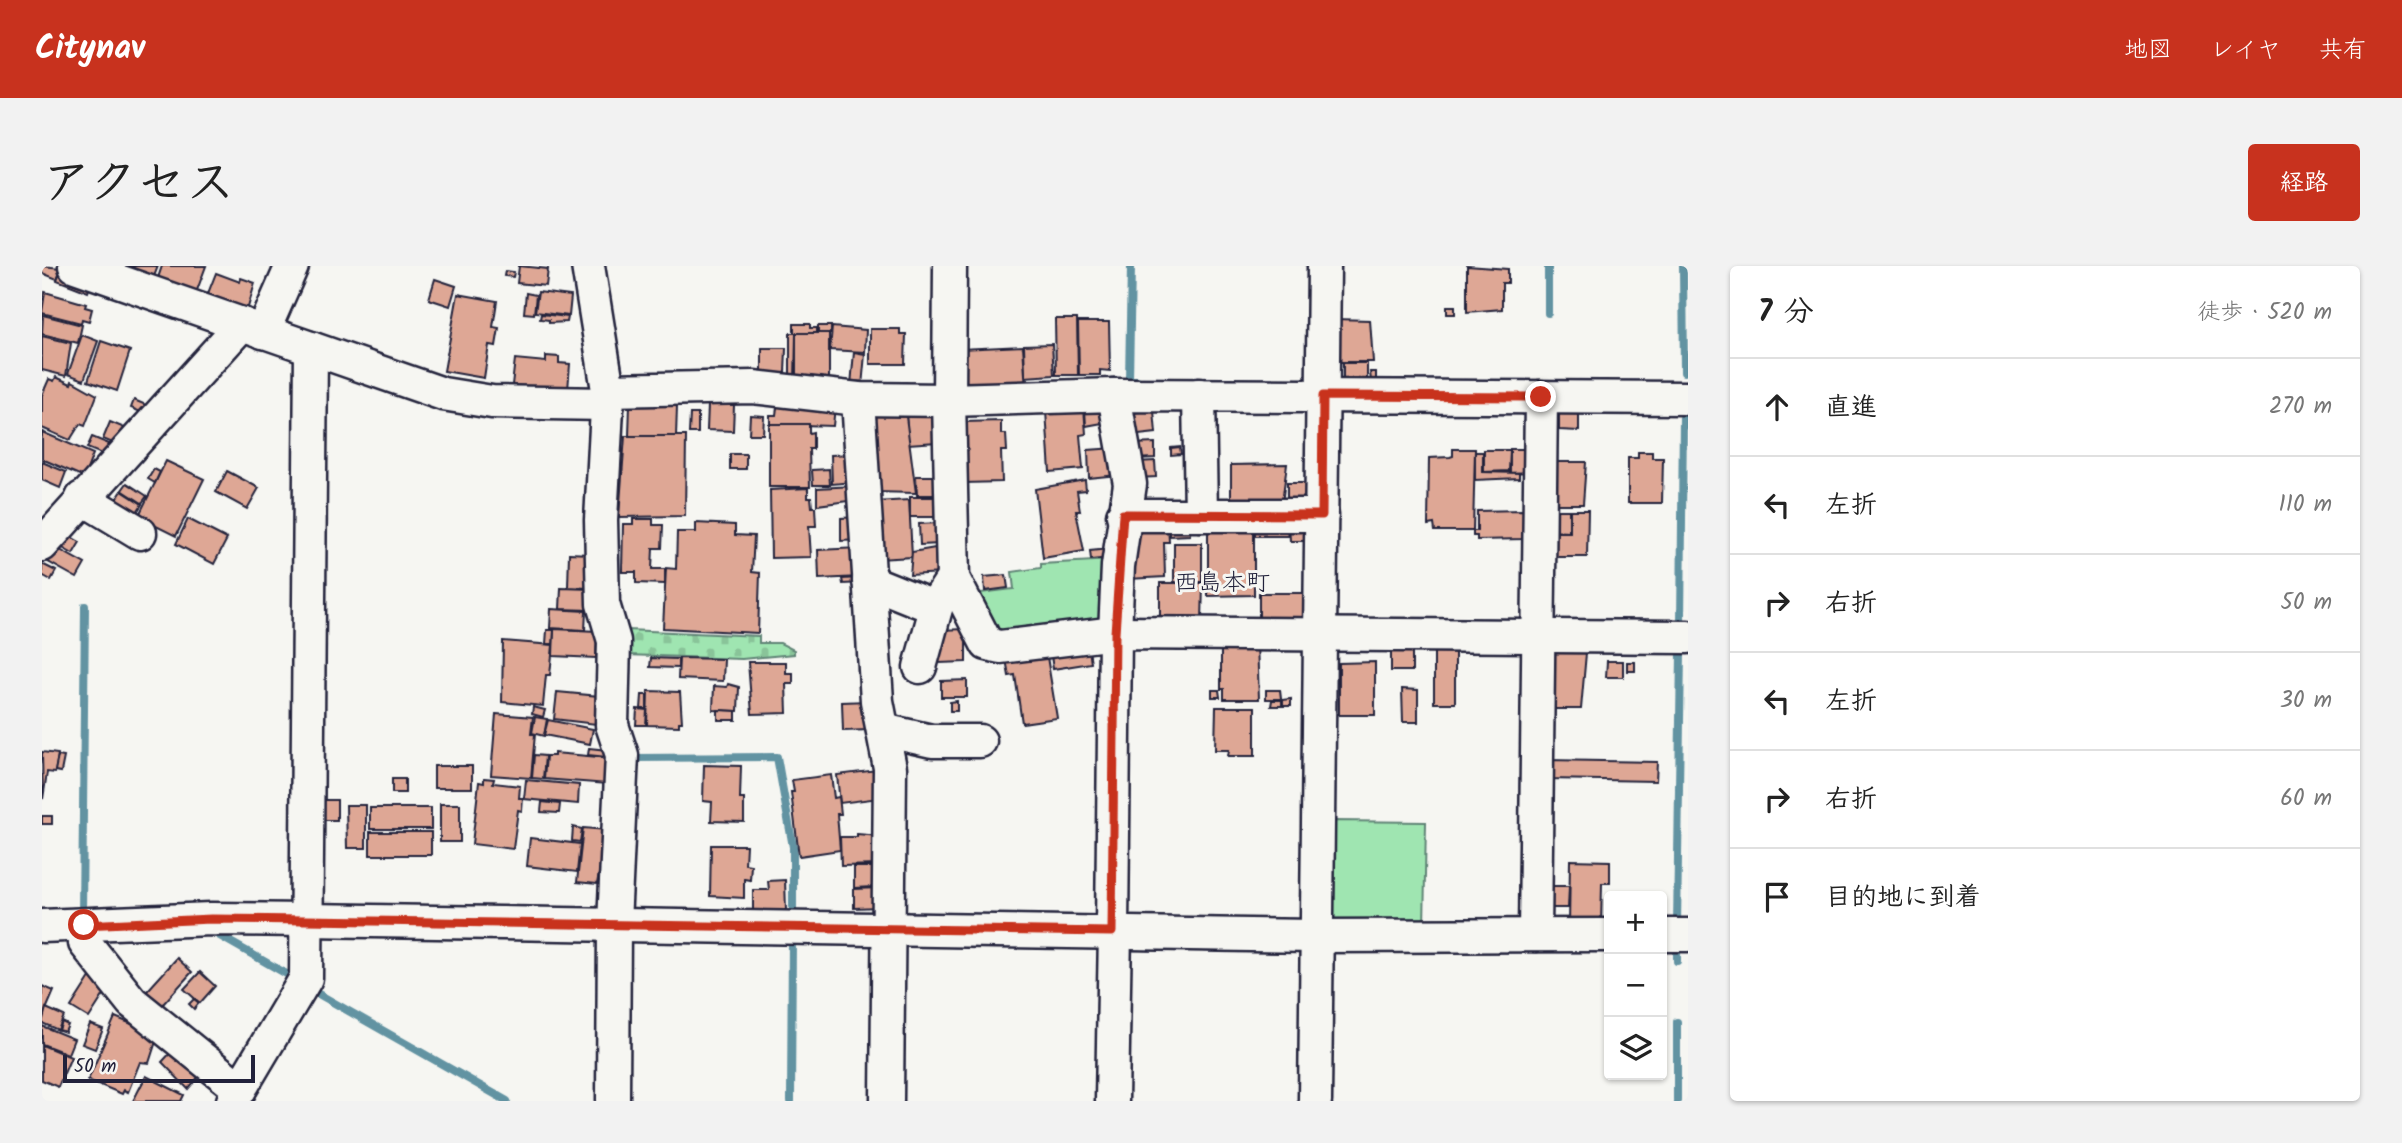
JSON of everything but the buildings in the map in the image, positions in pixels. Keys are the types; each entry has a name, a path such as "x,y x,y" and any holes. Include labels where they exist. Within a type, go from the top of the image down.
{"street":[{"path":"75,266 443,394 492,402 753,387 858,399 948,400 1114,395 1688,398"},
{"path":"42,545 82,498 252,328 292,266"},
{"path":"588,266 608,397 601,520 603,604 614,641 612,725 622,755 614,923 613,1101"},
{"path":"950,266 948,400 953,578 987,644 1000,647 1115,633 1688,637"},
{"path":"1315,1101 1324,266"},
{"path":"84,925 85,943 132,1002 236,1095 306,978 311,348"},
{"path":"1112,1101 1115,633 1123,514 1130,484 1114,395"},
{"path":"1199,395 1200,514"},
{"path":"1535,935 1541,397"},
{"path":"858,399 877,701 890,768 887,1101"},
{"path":"82,498 140,533"},
{"path":"1123,514 1322,515"},
{"path":"920,667 936,608 953,578"},
{"path":"869,581 936,608"},
{"path":"883,730 932,741 980,741"},
{"path":"42,926 211,919 889,927 1316,936 1604,935"},
{"path":"1667,935 1688,935"}],"green space":[{"path":"1112,560 1109,621 991,635 972,594 1014,589 1012,572 1041,568 1041,564"},
{"path":"627,630 759,636 759,643 780,643 794,650 794,654 742,659 626,655"},
{"path":"1333,821 1426,822 1424,927 1331,926"}],"waterway":[{"path":"1131,266 1129,380 1137,380"},
{"path":"1548,266 1548,313"},
{"path":"1683,266 1684,372"},
{"path":"1681,624 1683,418"},
{"path":"82,915 85,606"},
{"path":"1677,925 1681,653"},
{"path":"634,758 777,757 793,847 793,918"},
{"path":"211,931 290,976"},
{"path":"791,1101 792,938"},
{"path":"1677,950 1677,961"},
{"path":"315,992 507,1101"},
{"path":"1677,1022 1677,1101"}],"district":[{"name":"西島本町","path":"1222,583"}],"route":[{"path":"84,925 211,919 1112,932 1115,633 1123,514 1322,515 1323,396 1541,397"}]}
